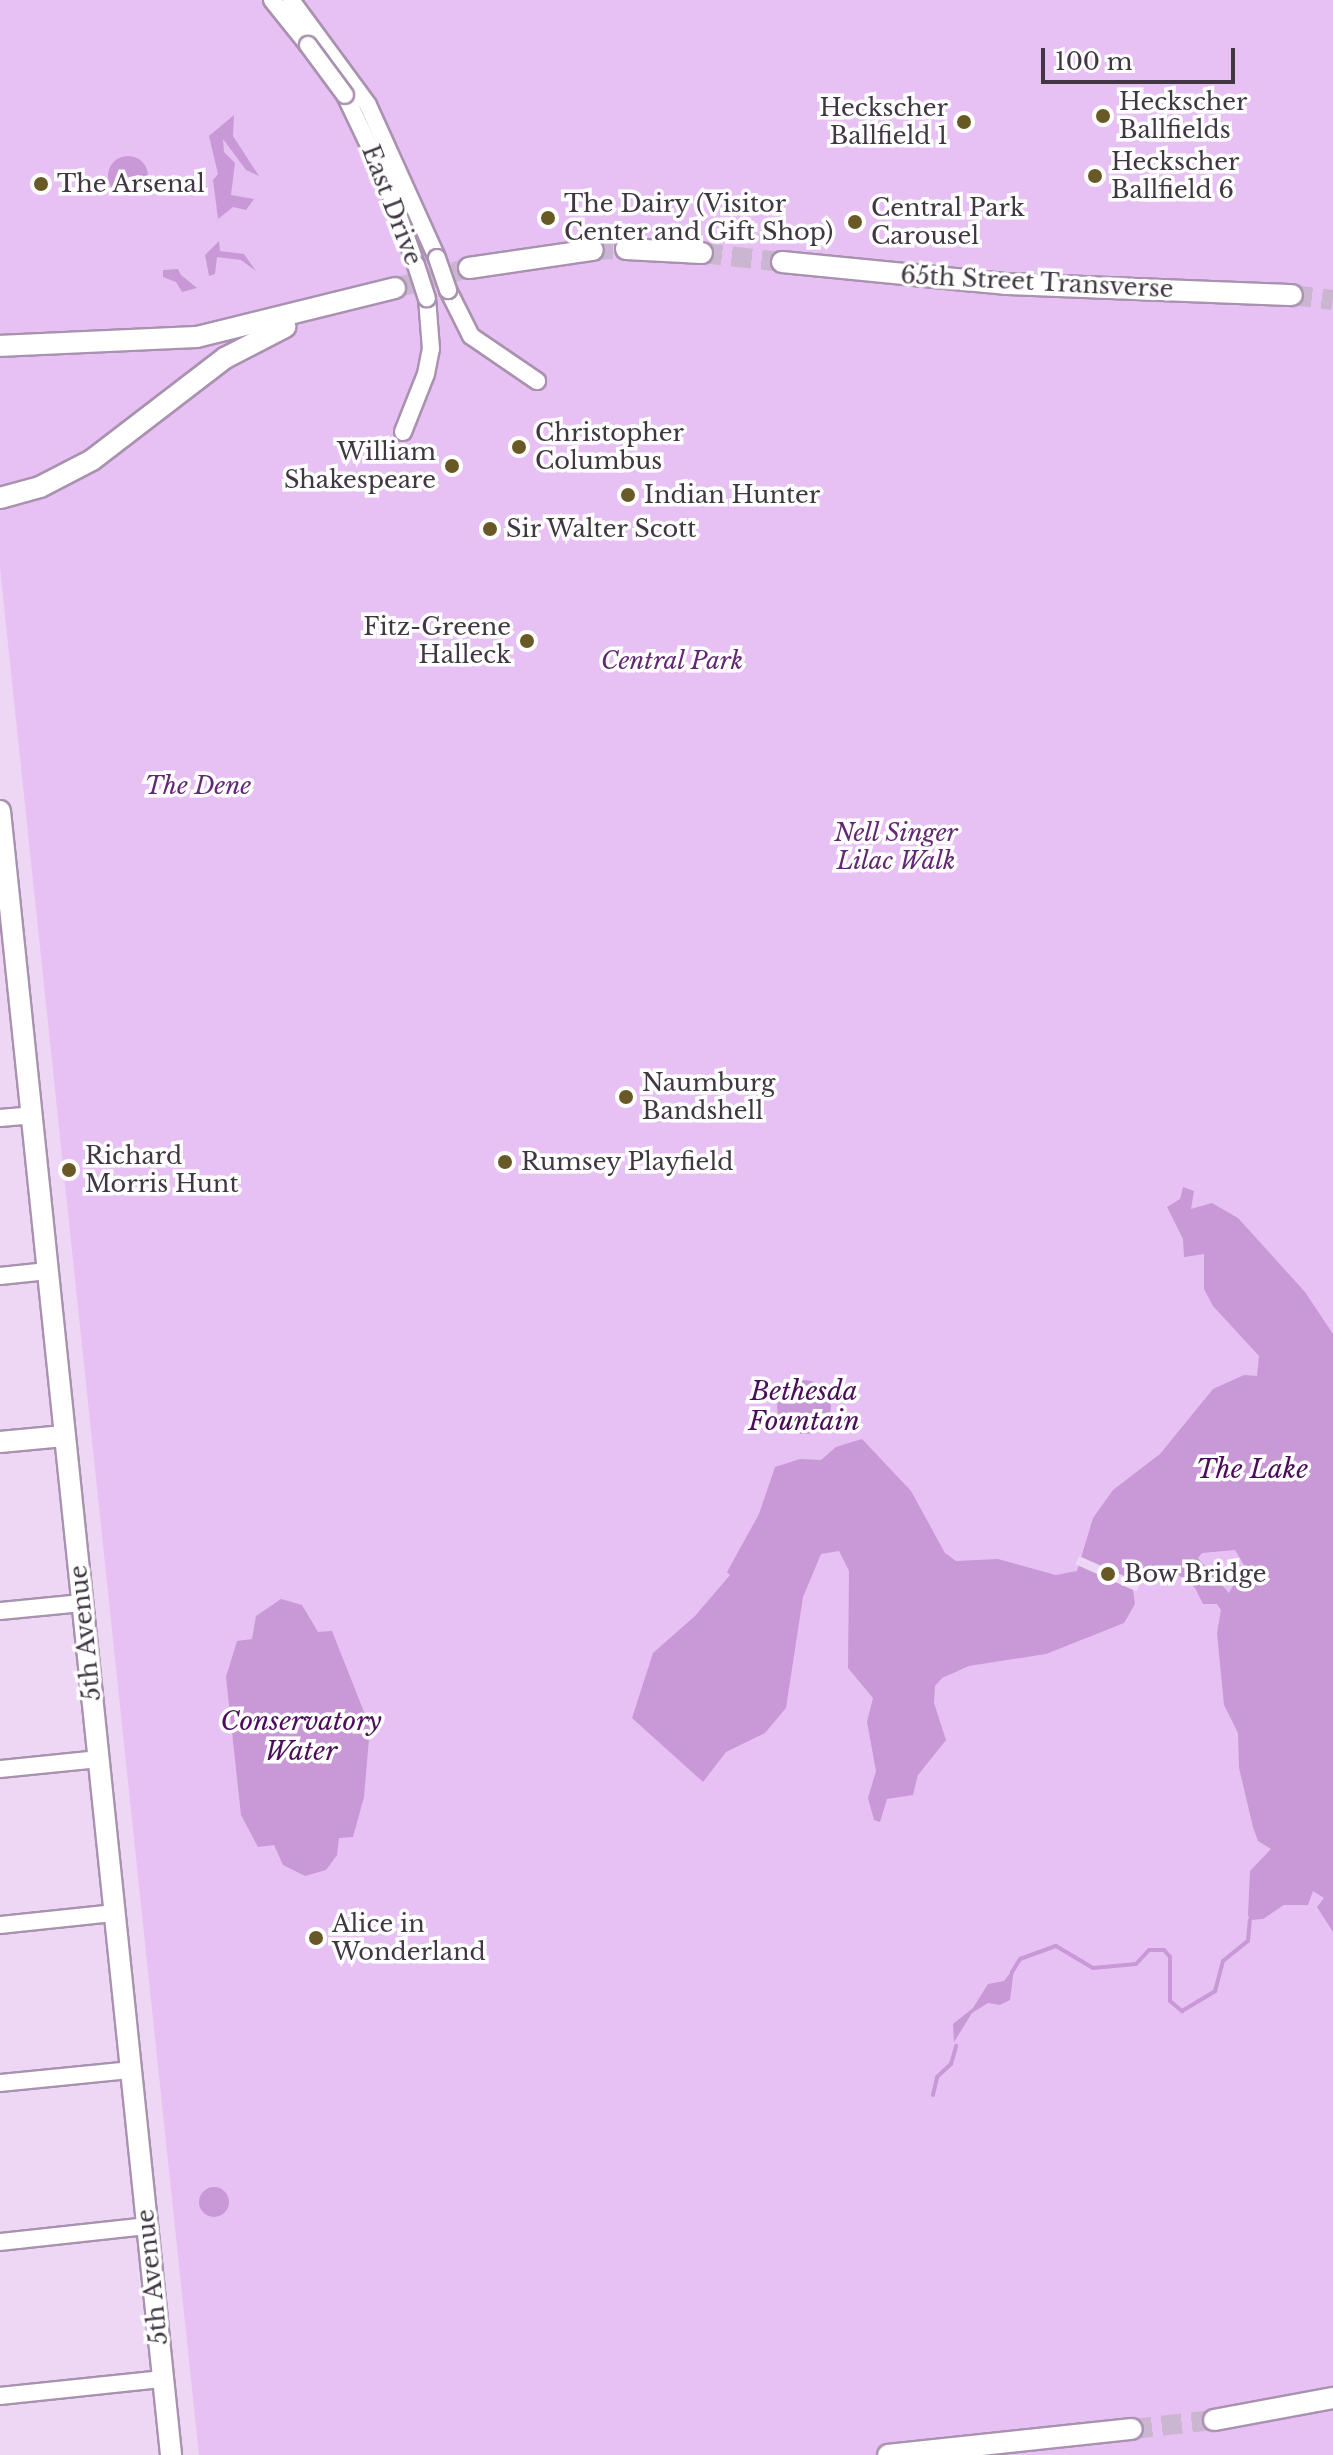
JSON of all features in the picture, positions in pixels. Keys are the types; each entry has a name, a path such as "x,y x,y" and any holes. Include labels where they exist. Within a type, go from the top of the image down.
{"main road":[{"path":"626,249 702,253"},
{"path":"469,268 593,250"},
{"name":"65th Street Transverse","path":"782,262 1005,284 1292,295"},
{"path":"0,346 137,343 218,334 395,288"},
{"path":"0,498 58,479 119,440 237,350 337,304"},
{"name":"5th Avenue","path":"0,811 8,963 32,1115 171,2455"},
{"path":"0,1442 64,1436"},
{"path":"1214,2420 1333,2398"},
{"path":"888,2455 1132,2429"}],"street":[{"name":"East Drive","path":"272,0 314,40 351,91 427,298 431,349 422,396 403,432"},
{"path":"291,0 314,40"},
{"path":"351,91 437,258 448,290 471,336 537,381"},
{"path":"0,1118 32,1115"},
{"path":"0,1276 48,1271"},
{"path":"0,1611 82,1603"},
{"path":"0,1769 98,1759"},
{"path":"0,1925 114,1913"},
{"path":"0,2083 131,2070"},
{"path":"0,2242 147,2226"},
{"path":"0,2396 163,2379"}],"green space":[{"name":"Central Park","path":"0,0 1333,0 1333,2455 199,2455 0,568"}],"water":[{"path":"234,115 233,136 259,176 246,170 223,139 224,152 235,163 231,195 254,199 246,210 233,207 218,219 213,180 218,174 209,136"},
{"path":"128,156 142,162 148,176 142,190 128,196 114,190 108,176 114,162"},
{"path":"219,241 220,251 244,254 256,271 241,260 217,257 215,274 209,276 205,255"},
{"path":"178,269 197,288 182,292 176,282 163,277 163,270"},
{"name":"The Lake","path":"1183,1187 1194,1191 1191,1209 1212,1203 1238,1218 1305,1292 1333,1334 1333,1932 1317,1907 1324,1898 1313,1891 1308,1905 1284,1905 1263,1919 1250,1920 1250,1871 1271,1849 1258,1841 1253,1827 1239,1768 1238,1733 1224,1705 1217,1633 1221,1610 1217,1604 1203,1604 1195,1588 1176,1573 1142,1572 1133,1590 1135,1604 1124,1623 1046,1654 969,1666 942,1678 935,1686 934,1703 946,1740 918,1775 913,1795 887,1799 880,1822 874,1820 868,1798 876,1771 867,1722 873,1698 848,1668 849,1571 839,1551 821,1554 803,1597 786,1708 765,1733 726,1752 703,1782 632,1718 653,1653 695,1616 730,1575 727,1572 759,1514 775,1467 800,1459 821,1460 836,1447 862,1439 911,1491 945,1553 956,1561 998,1559 1056,1575 1077,1571 1093,1518 1113,1490 1160,1454 1213,1389 1244,1375 1257,1376 1259,1356 1213,1306 1204,1289 1204,1254 1184,1257 1183,1239 1167,1207 1180,1199","holes":["1235,1550 1244,1565 1229,1593 1198,1558 1202,1553"]},
{"name":"Bethesda Fountain","path":"804,1380 823,1388 831,1407 823,1426 804,1434 785,1426 777,1407 785,1388"},
{"name":"Conservatory Water","path":"281,1599 302,1605 318,1632 332,1631 370,1727 364,1797 353,1837 339,1838 337,1855 326,1870 305,1876 283,1865 274,1845 258,1847 241,1815 226,1677 237,1641 252,1639 256,1616"},
{"path":"1014,1968 1010,2000 1000,2005 988,2003 972,2013 954,2042 953,2024 973,2008 988,1984 1004,1981"},
{"path":"214,2187 225,2191 229,2202 225,2213 214,2217 203,2213 199,2202 203,2191"}],"pier":[{"name":"Bow Bridge","path":"1079,1556 1140,1583 1137,1591 1075,1564"}],"waterway":[{"path":"1012,1972 1020,1959 1056,1946 1093,1968 1136,1964 1149,1950 1164,1950 1170,1957 1170,2001 1182,2011 1215,1991 1223,1961 1248,1941 1250,1920"},
{"path":"933,2095 937,2077 951,2064 956,2046"}],"tunnel":[{"path":"593,250 626,249"},
{"path":"702,253 782,262"},
{"path":"395,288 469,268"},
{"path":"1292,295 1333,300"},
{"path":"1132,2429 1214,2420"}],"place":[{"name":"Heckscher Ballfields","path":"1103,116"},
{"name":"Heckscher Ballfield 1","path":"964,122"},
{"name":"Heckscher Ballfield 6","path":"1095,176"},
{"name":"The Arsenal","path":"41,184"},
{"name":"The Dairy (Visitor Center and Gift Shop)","path":"548,218"},
{"name":"Central Park Carousel","path":"855,222"},
{"name":"Christopher Columbus","path":"519,447"},
{"name":"William Shakespeare","path":"452,466"},
{"name":"Indian Hunter","path":"628,495"},
{"name":"Sir Walter Scott","path":"490,529"},
{"name":"Fitz-Greene Halleck","path":"527,641"},
{"name":"Naumburg Bandshell","path":"626,1097"},
{"name":"Rumsey Playfield","path":"505,1162"},
{"name":"Richard Morris Hunt","path":"69,1170"},
{"name":"Bow Bridge","path":"1108,1574"},
{"name":"Alice in Wonderland","path":"316,1938"}],"park label":[{"name":"The Dene","path":"198,786"},
{"name":"Nell Singer Lilac Walk","path":"896,847"}]}
